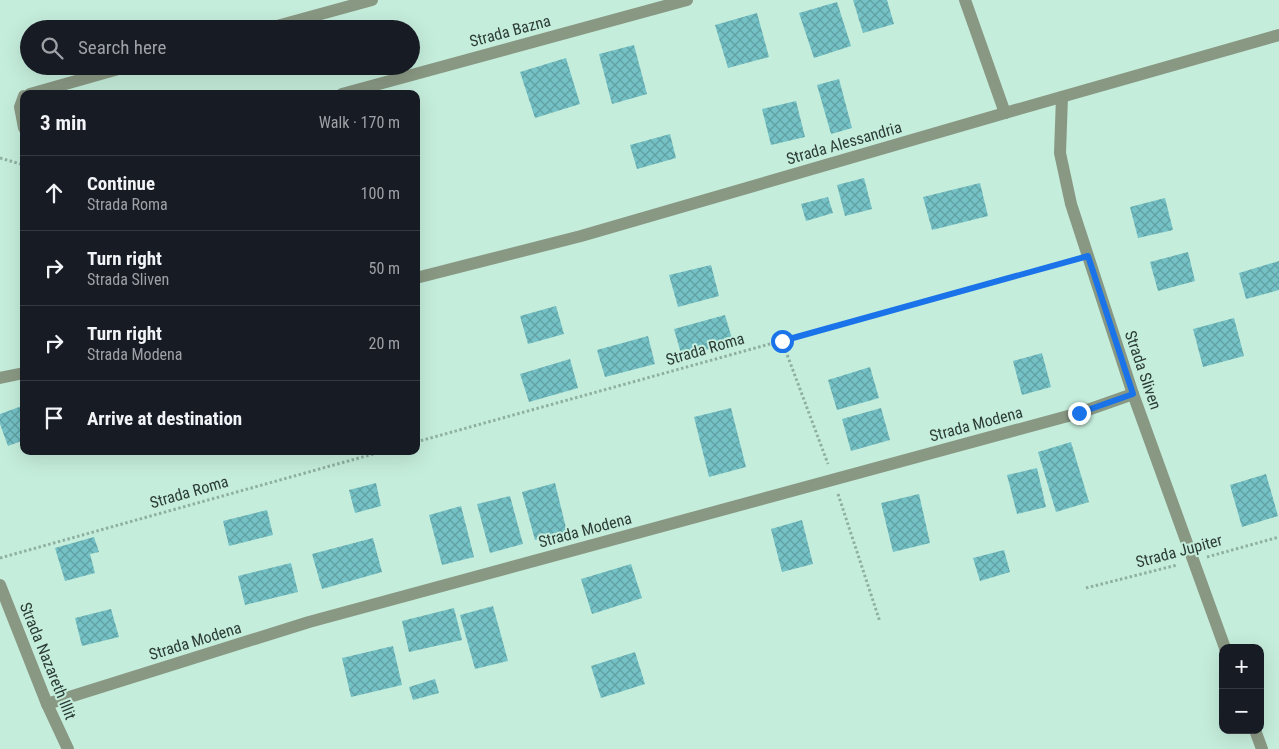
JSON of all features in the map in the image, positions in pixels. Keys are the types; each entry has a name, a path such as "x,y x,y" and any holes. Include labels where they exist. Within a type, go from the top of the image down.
{"street":[{"path":"299,20 372,0"},
{"name":"Strada Bazna","path":"420,73 687,0"},
{"path":"965,0 1005,113"},
{"name":"Strada Alessandria","path":"420,277 581,236 1279,35"},
{"path":"44,90 97,75"},
{"name":"Strada Bazna","path":"357,90 412,75"},
{"name":"Strada Sliven","path":"1062,97 1060,153 1070,204 1133,394 1223,644"},
{"path":"0,378 20,374"},
{"name":"Strada Modena","path":"47,704 309,622 1079,413 1133,394"},
{"name":"Strada Nazareth Illit","path":"0,585 47,704 68,749"},
{"path":"1256,734 1262,749"}],"path":[{"path":"0,158 20,164"},
{"name":"Strada Roma","path":"420,441 1088,256"},
{"name":"Strada Roma","path":"0,558 370,455"},
{"name":"Strada Jupiter","path":"1086,588 1279,537"}],"building":[{"path":"853,0 887,0 894,24 863,33"},
{"path":"837,2 851,46 814,58 799,13"},
{"path":"757,13 769,57 728,68 715,25"},
{"path":"634,45 647,94 612,104 599,54"},
{"path":"566,58 580,104 535,118 520,72"},
{"path":"839,79 852,128 831,134 817,85"},
{"path":"796,101 805,137 771,145 762,109"},
{"path":"670,134 676,158 637,169 630,145"},
{"path":"864,178 872,209 845,216 837,185"},
{"path":"980,183 988,216 932,230 923,197"},
{"path":"828,197 833,213 806,221 801,204"},
{"path":"1165,198 1173,230 1138,238 1130,207"},
{"path":"1188,252 1195,281 1158,291 1150,262"},
{"path":"1279,261 1279,290 1246,299 1239,273"},
{"path":"711,265 719,296 678,307 669,275"},
{"path":"556,306 564,334 528,344 520,316"},
{"path":"725,315 733,342 682,357 674,329"},
{"path":"1234,318 1244,356 1203,367 1193,329"},
{"path":"648,336 655,364 605,377 597,350"},
{"path":"1042,353 1051,387 1022,395 1013,361"},
{"path":"570,359 578,388 529,402 520,374"},
{"path":"870,367 879,398 837,410 828,380"},
{"path":"20,407 20,442 8,446 0,424 0,414"},
{"path":"731,408 746,467 709,477 694,417"},
{"path":"881,408 890,440 851,451 842,419"},
{"path":"1071,442 1089,502 1056,512 1038,452"},
{"path":"1037,468 1046,507 1017,514 1007,475"},
{"path":"1266,474 1278,516 1242,527 1230,485"},
{"path":"376,483 381,506 355,513 349,490"},
{"path":"555,483 567,532 535,540 522,492"},
{"path":"919,494 930,543 893,552 881,503"},
{"path":"510,496 523,544 490,553 477,504"},
{"path":"461,506 474,557 442,565 429,515"},
{"path":"267,510 273,535 229,546 223,521"},
{"path":"802,520 813,564 782,572 771,529"},
{"path":"94,537 99,552 90,554 95,573 65,581 55,548"},
{"path":"373,538 382,572 322,589 312,554"},
{"path":"1004,550 1010,572 980,581 973,558"},
{"path":"291,563 298,592 245,605 238,576"},
{"path":"631,564 642,598 592,614 581,579"},
{"path":"493,606 508,661 475,669 460,615"},
{"path":"454,608 462,640 409,652 402,621"},
{"path":"111,609 119,637 82,646 75,618"},
{"path":"393,646 402,685 351,697 342,658"},
{"path":"635,652 645,684 601,698 591,666"},
{"path":"435,679 439,693 413,700 409,687"}],"route":[{"path":"782,341 1088,256 1133,394 1079,413"}]}
